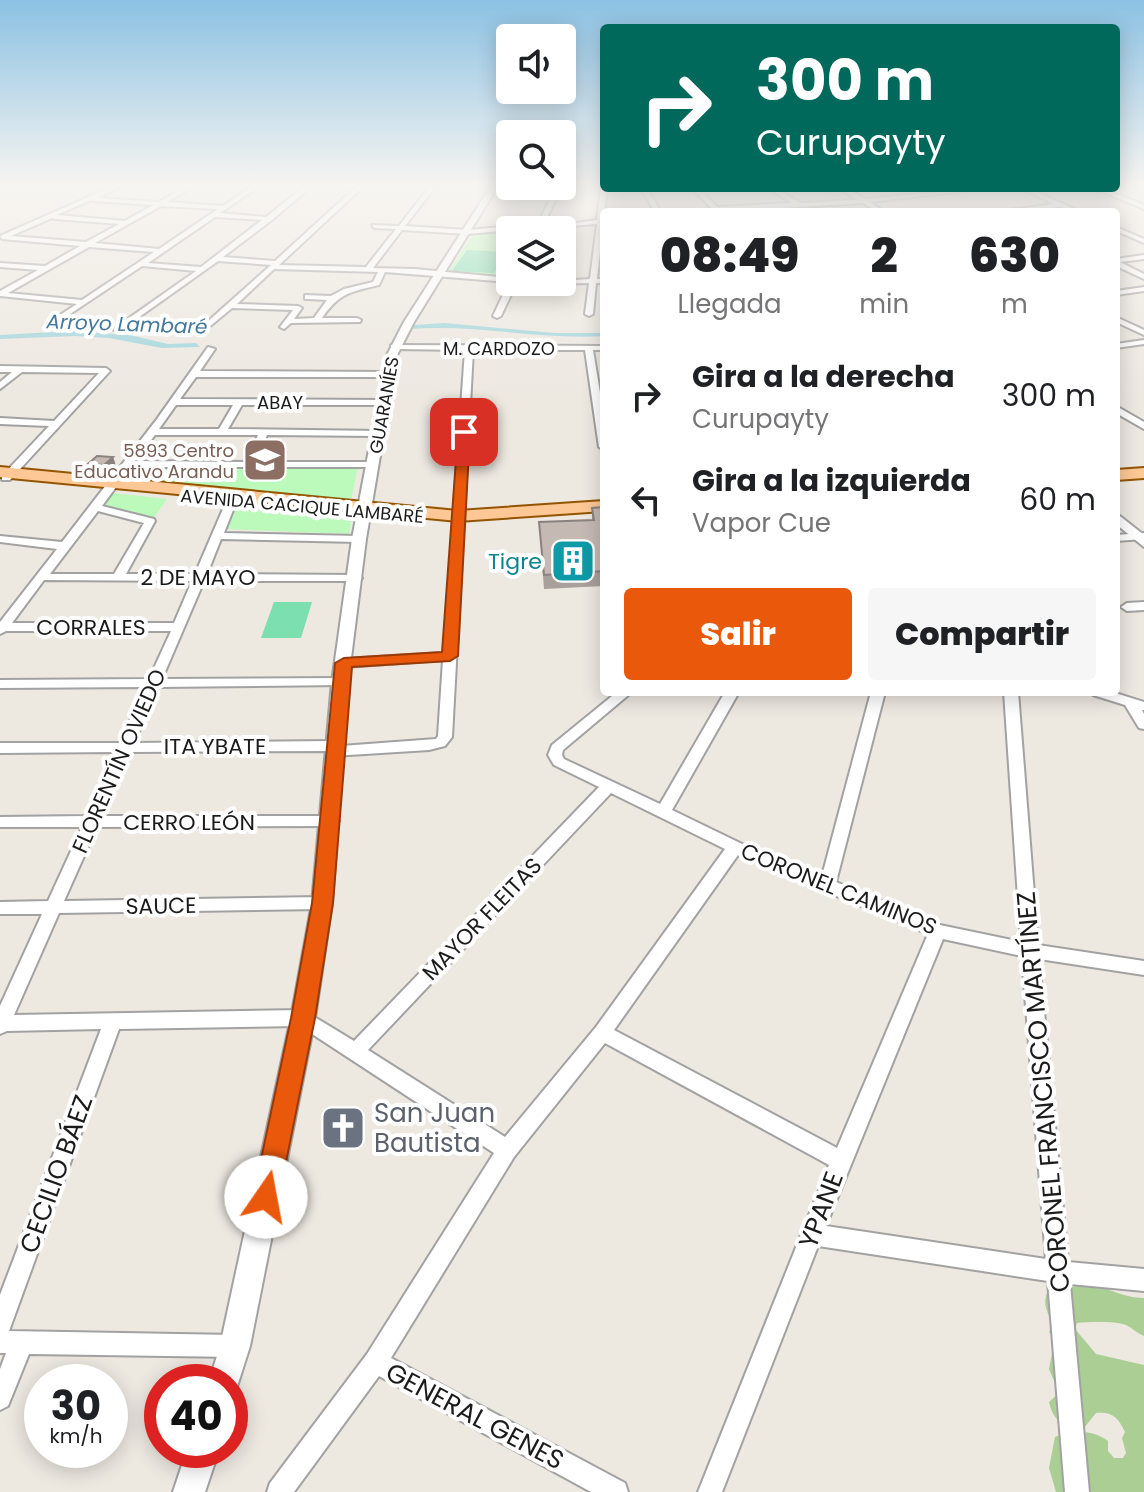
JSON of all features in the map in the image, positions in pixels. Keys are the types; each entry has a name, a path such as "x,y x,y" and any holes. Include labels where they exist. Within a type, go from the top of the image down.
{"main road":[{"path":"1120,473 1144,471"},
{"name":"AVENIDA CACIQUE LAMBARÉ","path":"4,475 459,518 600,508"}],"street":[{"path":"0,294 67,256"},
{"path":"49,326 153,256"},
{"path":"118,330 221,256"},
{"path":"209,325 285,256"},
{"path":"368,269 379,256"},
{"name":"GUARANÍES","path":"230,1364 303,1018 322,903 331,821 334,749 359,539 394,347 452,256"},
{"path":"589,314 597,256"},
{"path":"1120,261 1144,257"},
{"path":"217,259 496,279"},
{"path":"139,264 201,269"},
{"path":"1120,264 1144,277"},
{"path":"0,265 46,268"},
{"path":"316,321 332,298 349,287 376,283 383,270"},
{"path":"576,281 600,281"},
{"path":"1120,292 1144,289"},
{"path":"0,294 81,302"},
{"path":"497,316 506,296"},
{"path":"308,297 332,298"},
{"path":"231,306 298,308 286,324 357,320"},
{"path":"1120,321 1144,333"},
{"path":"1120,345 1144,342"},
{"name":"M. CARDOZO","path":"394,347 600,348"},
{"path":"0,684 155,682 342,672 450,656 469,348"},
{"path":"589,348 600,424"},
{"path":"1,628 130,464 211,349"},
{"path":"0,369 106,371 4,475"},
{"path":"0,386 18,371"},
{"path":"194,374 389,374"},
{"path":"278,402 291,375"},
{"path":"592,377 600,376"},
{"name":"ABAY","path":"175,402 384,402"},
{"path":"222,432 239,402"},
{"path":"1120,411 1144,426"},
{"path":"0,421 55,424"},
{"path":"153,432 378,433"},
{"path":"250,464 264,432"},
{"path":"130,464 373,465"},
{"name":"FLORENTÍN OVIEDO","path":"0,1024 155,682 234,497"},
{"path":"94,507 150,521 118,577"},
{"path":"1120,520 1142,538"},
{"path":"219,536 359,539"},
{"path":"1120,538 1142,538"},
{"path":"0,539 64,546"},
{"name":"2 DE MAYO","path":"40,577 356,578"},
{"path":"1127,607 1144,606"},
{"name":"CORRALES","path":"1,628 179,627"},
{"name":"ITA YBATE","path":"0,748 127,745 334,749 437,744 445,737 450,656"},
{"name":"CORONEL CAMINOS","path":"620,696 557,748 555,755 559,762 735,847 938,931 1030,951 1144,968"},
{"path":"663,812 730,696"},
{"path":"828,884 877,696"},
{"name":"CORONEL FRANCISCO MARTÍNEZ","path":"1011,696 1077,1492"},
{"path":"1109,696 1138,706 1144,725"},
{"name":"MAYOR FLEITAS","path":"355,1052 608,787"},
{"name":"CERRO LEÓN","path":"0,822 331,821"},
{"path":"279,1492 375,1362 507,1150 602,1033 735,847"},
{"name":"SAUCE","path":"0,908 322,903"},
{"name":"YPANE","path":"711,1492 841,1161 938,931"},
{"path":"0,1024 303,1018 507,1150"},
{"name":"CECILIO BÁEZ","path":"0,1325 112,1023"},
{"path":"602,1033 841,1161"},
{"path":"812,1235 1058,1272 1144,1280"},
{"path":"0,1398 11,1342 235,1346"},
{"name":"GENERAL GENES","path":"375,1362 616,1492"},
{"path":"189,1492 197,1468"}],"green space":[{"path":"459,256 496,256 496,275 448,272"},
{"path":"463,256 496,256 494,273 452,271"},
{"path":"137,466 358,466 351,501 130,480"},
{"path":"112,493 167,499 154,518 102,505"},
{"path":"238,506 352,516 349,534 226,529"},
{"path":"274,602 312,602 301,638 261,638"},
{"path":"1080,1282 1144,1298 1144,1336 1126,1325 1115,1323 1077,1323 1075,1329 1096,1354 1144,1365 1144,1492 1056,1492 1049,1468 1055,1437 1068,1433 1089,1433 1108,1441 1108,1451 1114,1458 1123,1458 1126,1453 1122,1438 1125,1432 1114,1416 1096,1413 1084,1428 1071,1427 1057,1419 1049,1402 1059,1393 1049,1369 1053,1348 1059,1344 1049,1332 1053,1324 1046,1307 1046,1295 1048,1290 1069,1290"}],"water":[{"path":"445,323 555,333 600,333 600,336 411,329 413,325"},
{"path":"70,331 130,335 168,344 196,343 200,347 162,348 109,338 75,336 0,339 0,335"}],"building":[{"path":"97,456 113,457 104,465 88,464"},
{"name":"Tigre","path":"600,507 600,571 544,575 539,522 594,520 592,508"}],"place":[{"name":"5893 Centro Educativo Arandu","path":"265,460"},
{"name":"Tigre","path":"573,561"},
{"name":"San Juan Bautista","path":"343,1128"}],"route":[{"path":"266,1197 303,1018 322,903 331,821 333,751 344,663 450,656 464,432"}],"water label":[{"name":"Arroyo Lambaré","path":"127,324"}]}
